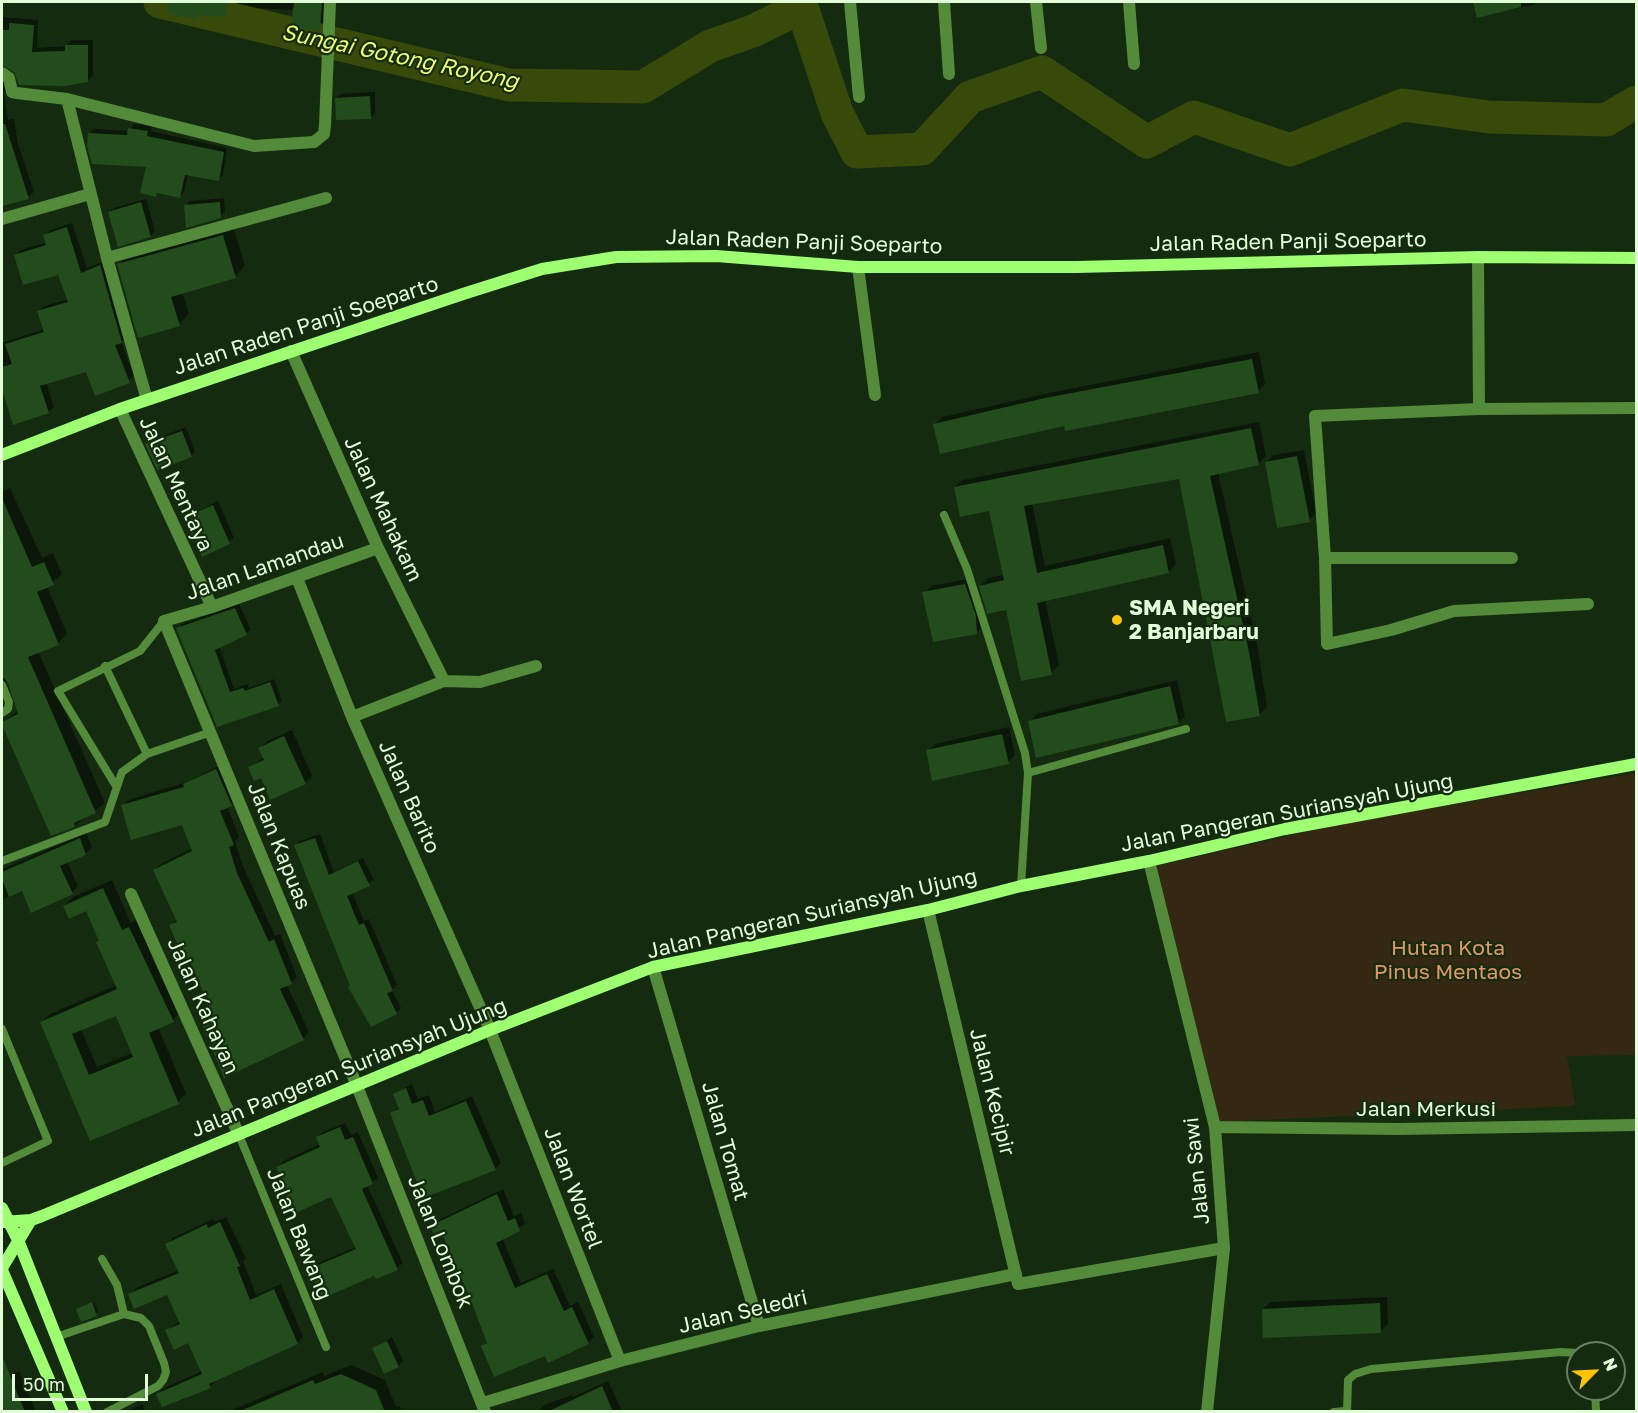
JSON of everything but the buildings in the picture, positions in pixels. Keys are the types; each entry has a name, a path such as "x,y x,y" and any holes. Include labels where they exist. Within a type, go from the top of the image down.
{"main road":[{"name":"Jalan Raden Panji Soeparto","path":"2,455 120,409 542,269 616,257 716,256 858,267 1077,267 1478,257 1636,258"},
{"name":"Jalan Pangeran Suriansyah Ujung","path":"3,1216 31,1220 490,1030 653,967 928,910 1021,886 1149,861 1330,820 1636,764"},
{"path":"3,1216 18,1240 86,1412"},
{"path":"31,1220 2,1269 63,1412"}],"street":[{"path":"850,2 859,97"},
{"path":"944,2 949,74"},
{"path":"1036,2 1041,48"},
{"path":"1129,2 1134,64"},
{"path":"2,73 9,78 12,92 68,99 254,146 314,142 324,134 330,6"},
{"path":"68,99 106,258 147,400"},
{"path":"2,219 90,194"},
{"path":"106,258 326,198"},
{"path":"1478,257 1479,409"},
{"path":"858,267 876,394"},
{"name":"Jalan Mahakam","path":"291,351 378,548 444,681"},
{"path":"1588,604 1454,611 1391,630 1327,644 1325,558 1315,416 1479,409 1636,408"},
{"name":"Jalan Mentaya","path":"120,409 212,608"},
{"name":"Jalan Lamandau","path":"164,621 212,608 378,548"},
{"path":"1325,558 1512,558"},
{"name":"Jalan Barito","path":"297,578 352,717 490,1030"},
{"name":"Jalan Kapuas","path":"164,621 357,1086"},
{"path":"352,717 444,681 480,682 536,666"},
{"name":"Jalan Sawi","path":"1149,861 1215,1127 1224,1248 1207,1412"},
{"name":"Jalan Kahayan","path":"131,894 239,1135"},
{"name":"Jalan Kecipir","path":"928,910 1017,1279"},
{"name":"Jalan Tomat","path":"653,967 759,1326"},
{"name":"Jalan Wortel","path":"490,1030 620,1360"},
{"name":"Jalan Lombok","path":"357,1086 484,1407"},
{"name":"Jalan Merkusi","path":"1215,1127 1399,1130 1636,1125"},
{"name":"Jalan Seledri","path":"484,1407 620,1360 759,1326 1017,1279 1224,1248"}],"lane":[{"path":"944,515 967,569 1025,753 1028,773 1021,886"},
{"path":"116,786 58,691 105,666 140,651 164,621"},
{"path":"105,666 147,754"},
{"path":"2,685 9,702 8,709 2,713"},
{"path":"1028,773 1186,729"},
{"path":"2,861 105,822 122,772 147,754 211,732"},
{"path":"2,1029 48,1141 2,1163"},
{"name":"Jalan Bawang","path":"239,1135 326,1347"},
{"path":"102,1259 117,1285 124,1314"},
{"path":"56,1337 124,1314 141,1318 149,1326 166,1372 158,1386 106,1412"},
{"path":"1334,1412 1347,1411 1348,1380 1355,1374 1371,1369 1566,1352"}],"green space":[{"name":"Hutan Kota Pinus Mentaos","path":"1636,773 1636,1055 1567,1056 1575,1106 1217,1122 1155,866 1341,824"}],"waterway":[{"name":"Sungai Gotong Royong","path":"160,2 509,85 643,87 710,46 753,31 802,7 837,113 857,152 922,149 970,97 1042,72 1147,142 1194,117 1290,150 1403,105 1489,117 1606,120 1636,102"}],"place":[{"name":"SMA Negeri 2 Banjarbaru","path":"1117,620"}]}
